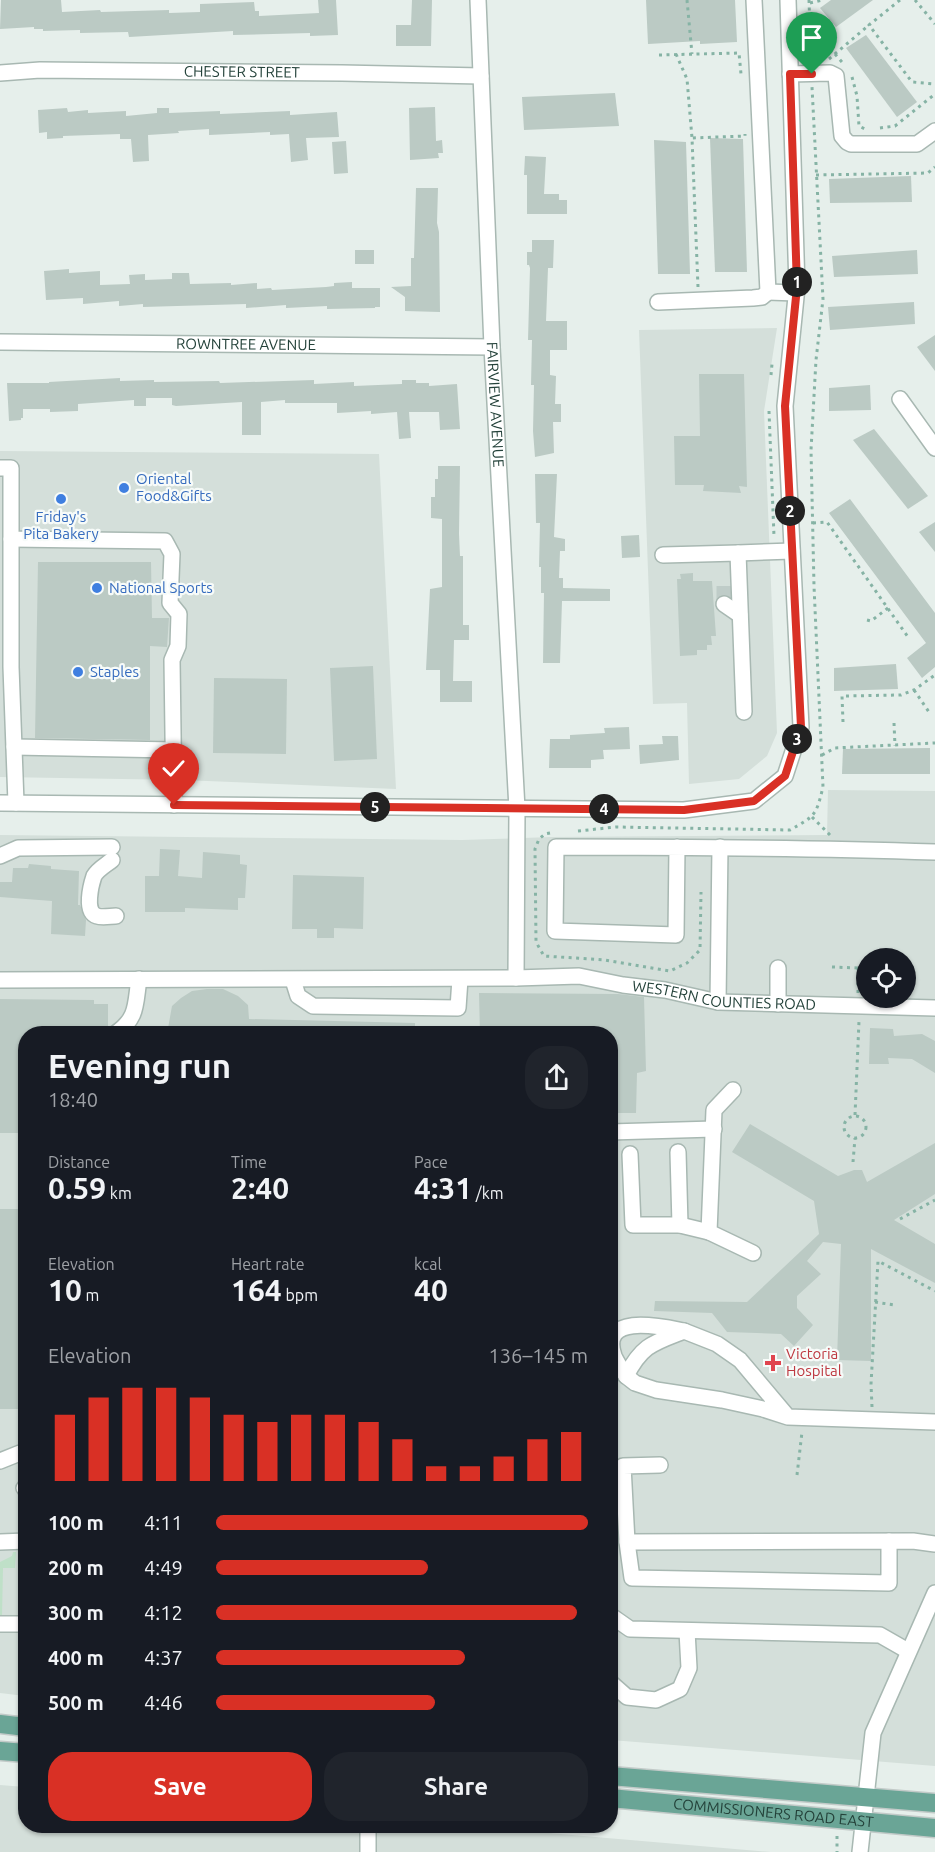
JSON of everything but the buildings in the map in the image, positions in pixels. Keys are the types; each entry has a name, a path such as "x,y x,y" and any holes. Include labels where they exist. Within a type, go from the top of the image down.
{"main road":[{"path":"0,1724 18,1726"},
{"path":"0,1751 18,1752"},
{"name":"COMMISSIONERS ROAD EAST","path":"618,1777 935,1803"},
{"name":"COMMISSIONERS ROAD EAST","path":"618,1799 935,1828"}],"street":[{"name":"FAIRVIEW AVENUE","path":"478,0 492,347 517,808 516,978"},
{"path":"754,0 768,292"},
{"path":"0,468 12,468 7,549 11,657 8,803 684,810 754,801 785,776 801,727 785,406 796,293 788,0"},
{"name":"CHESTER STREET","path":"0,73 51,70 482,76"},
{"path":"790,74 830,73 836,76 842,136 847,142 857,145 917,144 935,131"},
{"path":"658,302 753,298 762,297 768,292 796,293"},
{"name":"ROWNTREE AVENUE","path":"0,342 492,347"},
{"path":"900,399 935,448"},
{"path":"7,549 165,541 172,554 170,603 179,614 178,646 172,660 174,805"},
{"path":"663,555 792,551"},
{"path":"738,553 744,712"},
{"path":"724,586 738,576"},
{"path":"724,604 740,615"},
{"path":"9,750 173,750"},
{"path":"677,847 676,935 555,931 556,847 677,847 720,847 935,852"},
{"path":"718,1002 720,847"},
{"path":"0,856 18,848 112,854 95,876 89,905 93,914 97,916 116,916"},
{"path":"778,968 778,1004"},
{"name":"WESTERN COUNTIES ROAD","path":"0,980 460,979 579,976 623,985 665,990 718,1002 856,1006"},
{"path":"125,1026 134,1013 139,979"},
{"path":"293,980 298,996 313,1006 458,1014 460,979"},
{"name":"WESTERN COUNTIES ROAD","path":"916,1008 935,1008"},
{"path":"709,1232 714,1110 733,1090"},
{"path":"618,1132 714,1130"},
{"path":"678,1152 680,1225"},
{"path":"630,1154 633,1225 680,1225 709,1232 753,1253"},
{"path":"618,1332 624,1326 639,1324 684,1331 717,1344 740,1360 796,1418"},
{"path":"626,1376 634,1360 649,1345 684,1331"},
{"path":"618,1362 626,1376 635,1383 656,1390 722,1400 796,1418 935,1422"},
{"path":"0,1461 18,1454"},
{"path":"660,1465 623,1466 627,1542 632,1578 889,1582 889,1541"},
{"path":"0,1542 18,1541"},
{"path":"627,1542 889,1541 935,1544"},
{"path":"860,1852 873,1733 935,1593"},
{"path":"618,1621 630,1629 880,1635 908,1651"},
{"path":"0,1624 18,1624"},
{"path":"618,1689 627,1697 656,1700 680,1689 689,1668 687,1631"},
{"path":"368,1833 368,1852"}],"path":[{"path":"687,0 692,54"},
{"path":"820,722 811,450 816,360 823,298 809,2 823,0"},
{"path":"812,74 900,0"},
{"path":"915,0 935,24"},
{"path":"869,25 912,82 935,84"},
{"path":"659,54 739,53 741,77"},
{"path":"676,54 687,78 692,138 698,300"},
{"path":"835,54 846,67"},
{"path":"850,74 857,96 859,126 865,129 895,126 935,94"},
{"path":"692,138 745,136 744,124"},
{"path":"816,175 928,173 935,167"},
{"path":"813,522 827,522 908,637"},
{"path":"867,621 871,621 888,608"},
{"path":"843,722 842,696 901,695 914,690 935,675"},
{"path":"914,690 929,712"},
{"path":"894,723 895,746"},
{"path":"822,755 835,748 935,743"},
{"path":"812,817 832,836 833,849"},
{"path":"832,967 856,968"},
{"path":"855,1115 858,1008"},
{"path":"855,1115 860,1116 866,1124 864,1134 855,1138 846,1134 844,1124 846,1119 855,1115"},
{"path":"853,1162 855,1138"},
{"path":"900,1219 935,1200"},
{"path":"873,1420 871,1384 878,1261 935,1291"},
{"path":"875,1302 894,1305"},
{"path":"796,1418 797,1475"},
{"path":"837,1836 837,1852"}],"shaded area":[{"path":"777,328 764,411 777,733 767,756 739,779 689,784 687,703 653,704 639,330"},
{"path":"0,451 379,454 396,789 183,780 0,777"},
{"name":"Victoria Hospital","path":"828,790 935,791 935,1766 618,1741 618,1026 18,1026 18,1695 0,1693 0,835 462,840 827,835"},
{"path":"0,1785 18,1786 18,1833 549,1833 771,1852 0,1852"}],"green space":[{"path":"13,1552 16,1552 15,1568 3,1568 2,1617 0,1616 0,1562 12,1556"}],"tunnel":[{"path":"724,586 724,604"}],"place":[{"name":"Oriental Food&Gifts","path":"124,488"},
{"name":"Friday's Pita Bakery","path":"61,499"},
{"name":"National Sports","path":"97,588"},
{"name":"Staples","path":"78,672"},
{"name":"Victoria Hospital","path":"773,1363"}],"route":[{"path":"174,805 684,810 754,801 785,776 801,727 785,406 797,287 790,74 812,74"}]}
